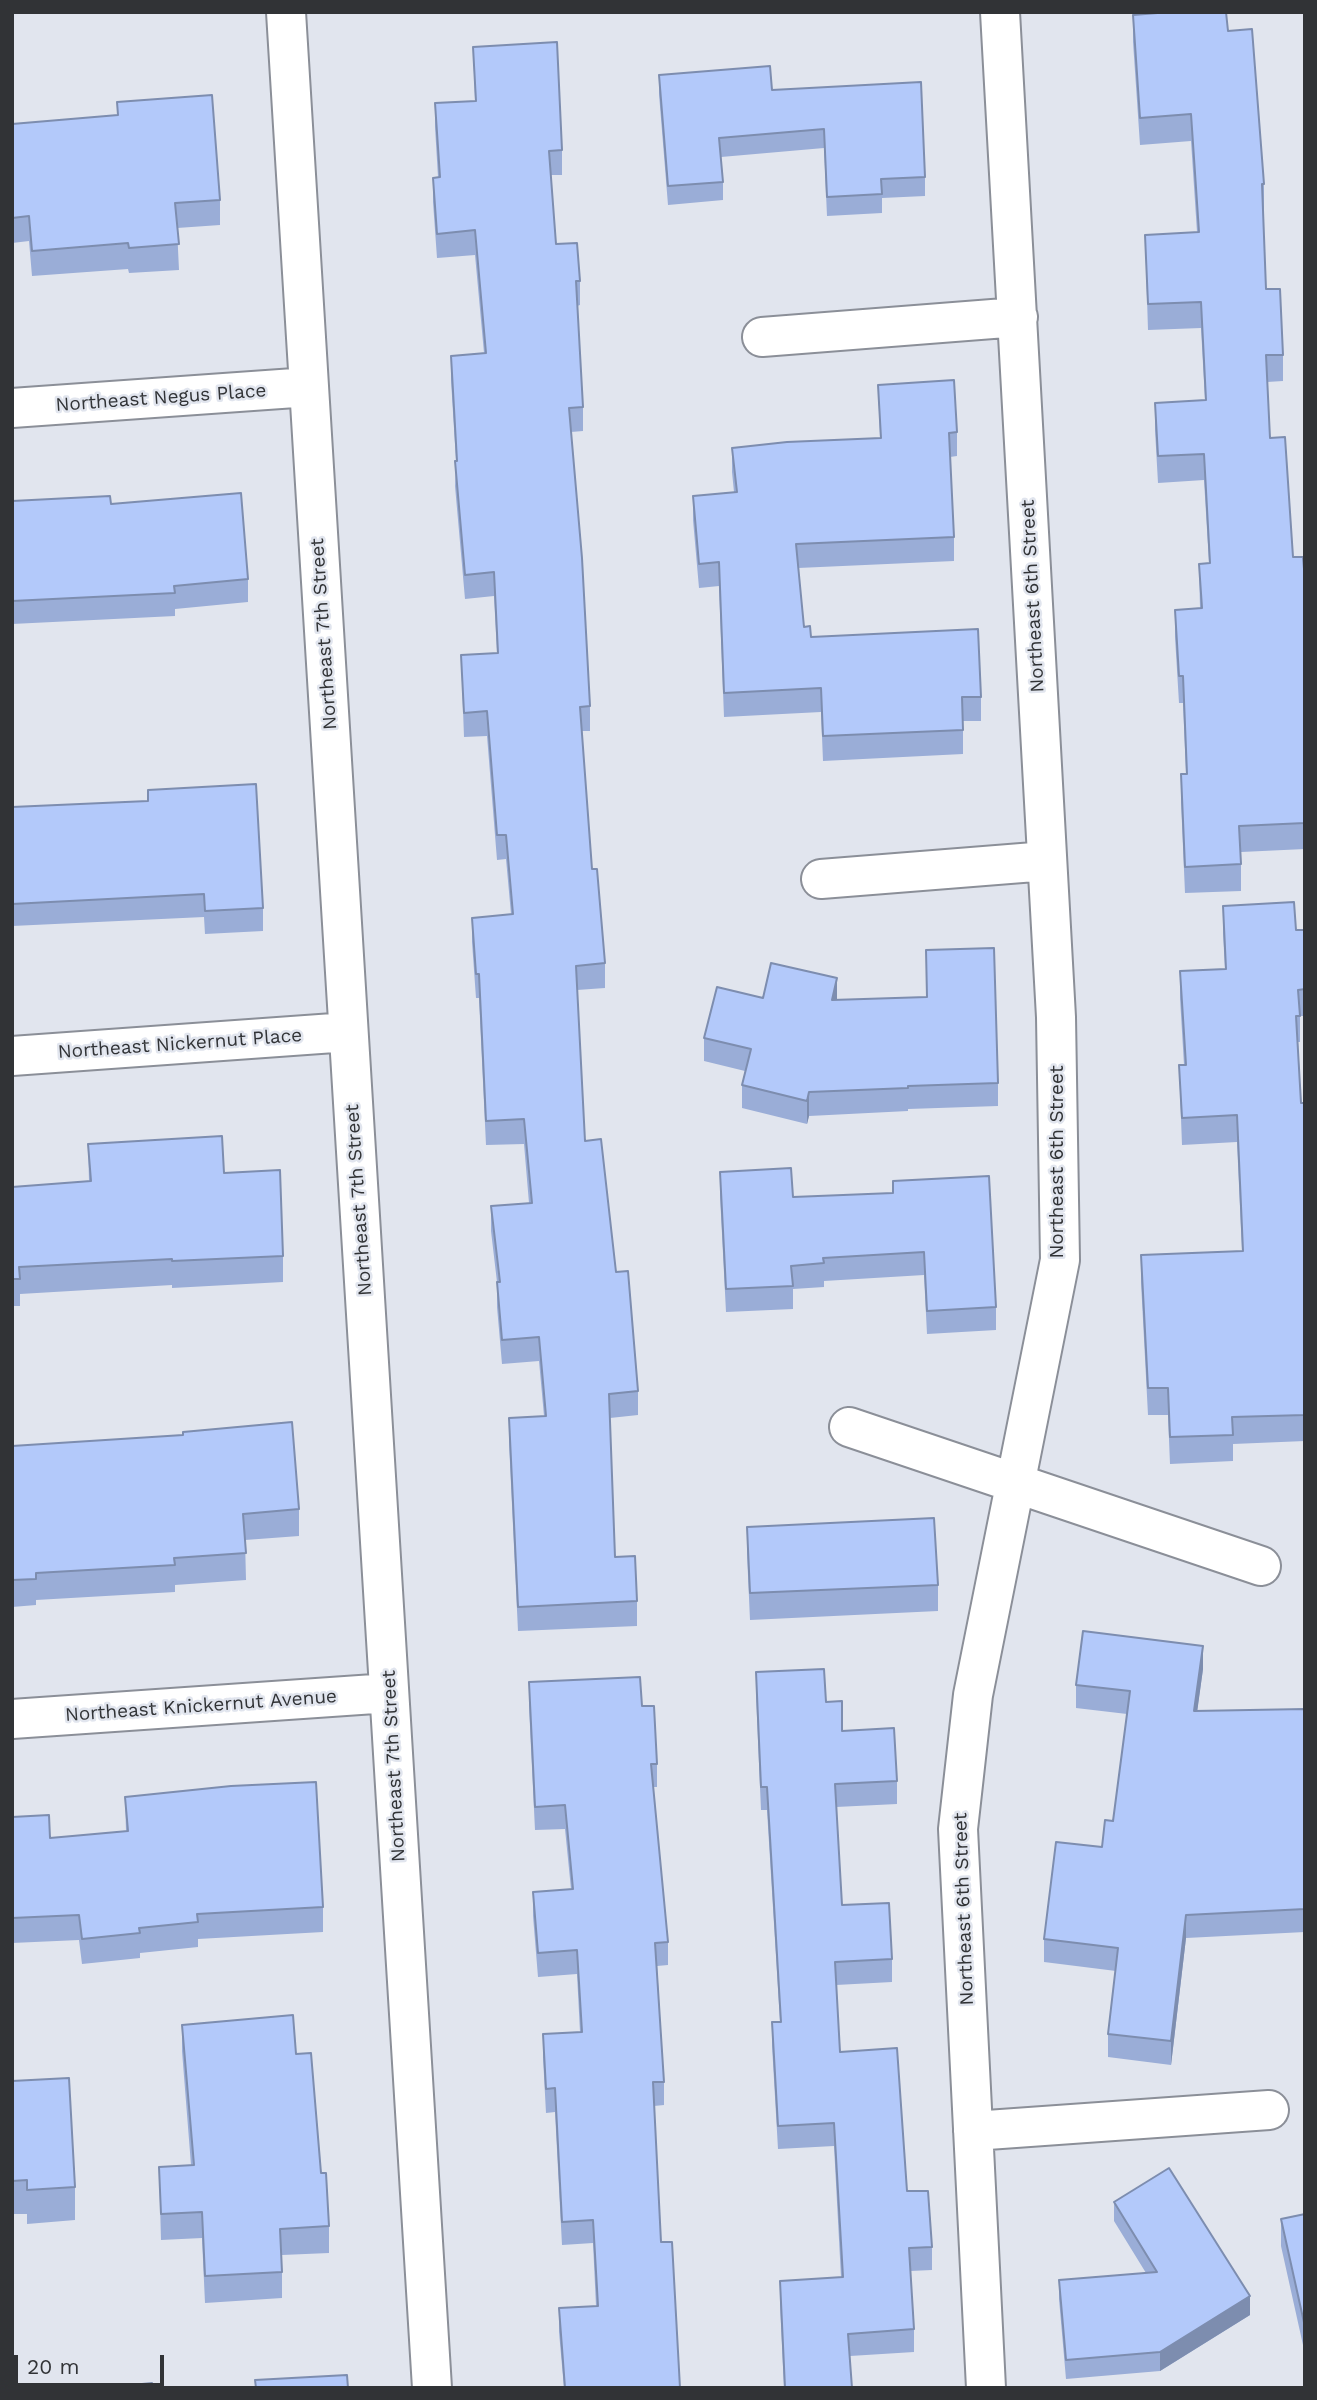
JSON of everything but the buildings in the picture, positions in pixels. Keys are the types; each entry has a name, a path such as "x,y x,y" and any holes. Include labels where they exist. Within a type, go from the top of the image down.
{"street":[{"name":"Northeast 7th Street","path":"286,12 432,2388"},
{"name":"Northeast 6th Street","path":"986,2388 958,1829 973,1695 1060,1260 1056,1017 1000,12"},
{"path":"762,337 1018,317"},
{"name":"Northeast Negus Place","path":"12,408 309,387"},
{"path":"821,879 1047,861"},
{"name":"Northeast Nickernut Place","path":"12,1056 348,1032"},
{"path":"849,1427 1261,1566"},
{"name":"Northeast Knickernut Avenue","path":"12,1719 389,1692"},
{"path":"973,2131 1269,2110"}]}
